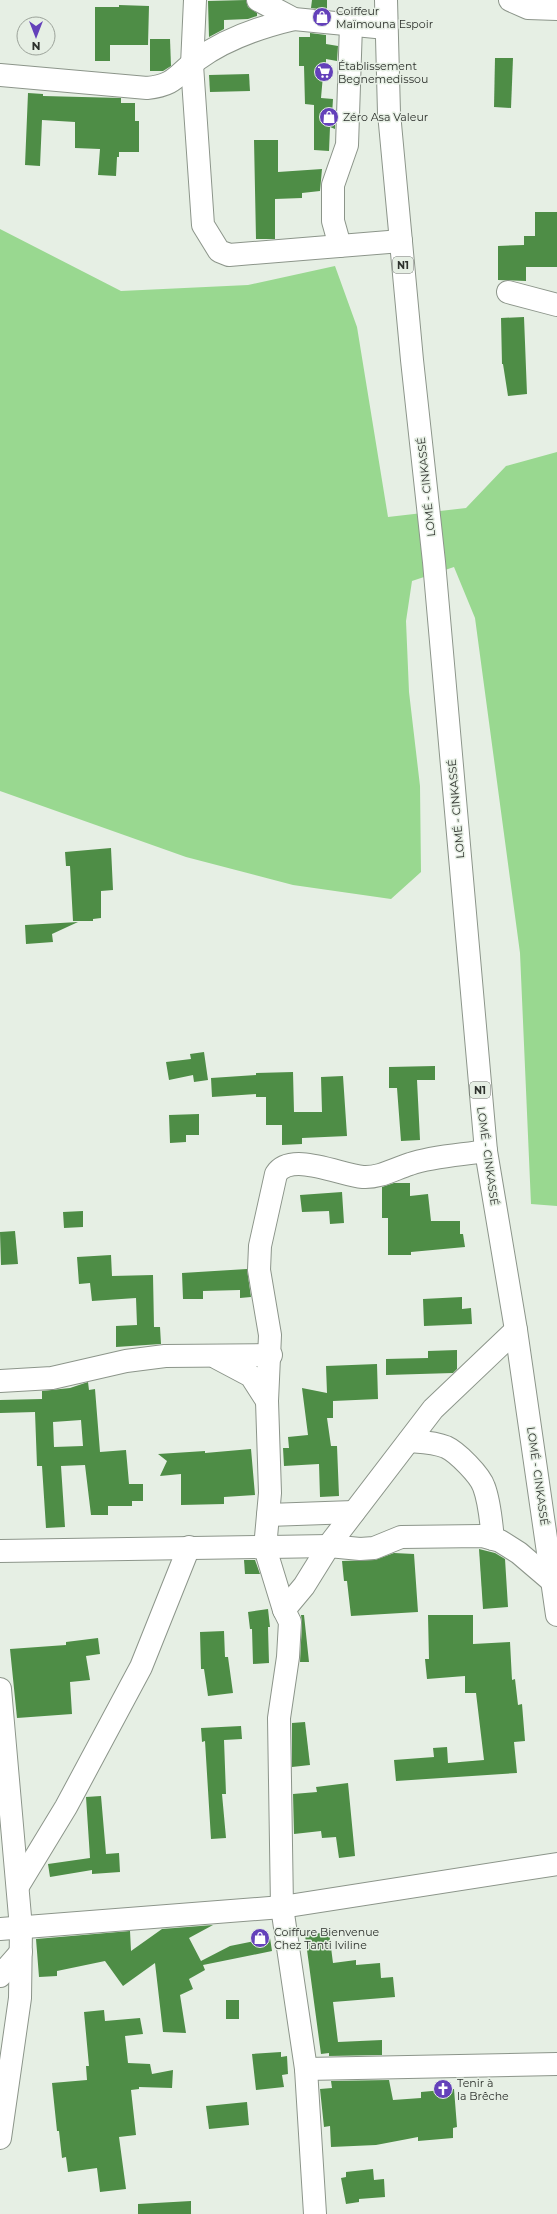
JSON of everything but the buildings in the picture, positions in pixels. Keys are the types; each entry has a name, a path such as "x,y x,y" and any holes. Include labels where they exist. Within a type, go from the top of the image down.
{"main road":[{"path":"195,0 192,65 203,225 219,251 229,255 401,241"},
{"path":"258,0 294,18 386,28"},
{"name":"LOMÉ - CINKASSÉ","path":"386,0 389,113 434,562 486,1150 516,1330 557,1615"},
{"path":"510,0 528,8 557,9"},
{"path":"0,75 147,88 164,86 198,59 252,30 294,18"},
{"path":"340,246 333,221 333,185 347,145 351,25"},
{"path":"508,292 557,305"},
{"path":"315,2214 306,2069 282,1907 279,1718 288,1657 290,1622 284,1610 265,1548 270,1467 267,1401 271,1356 270,1335 259,1270 264,1227 275,1180 280,1169 292,1163 369,1177 395,1171 410,1164 486,1150"},
{"path":"284,1610 304,1586 329,1546 354,1512 434,1409 516,1330"},
{"path":"211,1355 235,1366 251,1376 267,1401"},
{"path":"0,1381 52,1378 126,1361 165,1356 271,1356"},
{"path":"409,1441 430,1442 447,1447 476,1474 484,1486 490,1509 493,1539"},
{"path":"268,1515 354,1512"},
{"path":"0,1551 329,1546 360,1549 374,1548 400,1538 463,1536 493,1539 519,1553 553,1582"},
{"path":"18,1886 66,1807 141,1667 189,1547"},
{"path":"0,1689 21,1928 20,1998 0,2138"},
{"path":"0,1929 282,1907 557,1864"},
{"path":"0,1976 21,1952"},
{"path":"306,2069 557,2064"}],"green space":[{"path":"0,229 121,291 248,285 335,266 357,327 388,517 466,508 506,466 557,452 557,1206 531,1204 520,953 475,618 454,567 412,581 406,621 409,692 420,786 421,872 391,899 293,885 186,857 0,791"}],"place":[{"name":"Coiffeur Maïmouna Espoir","path":"322,17"},
{"name":"Établissement Begnemedissou","path":"324,72"},
{"name":"Zéro Asa Valeur","path":"329,117"},
{"name":"Coiffure Bienvenue Chez Tanti Iviline","path":"260,1938"},
{"name":"Tenir à la Brêche","path":"443,2089"}]}
